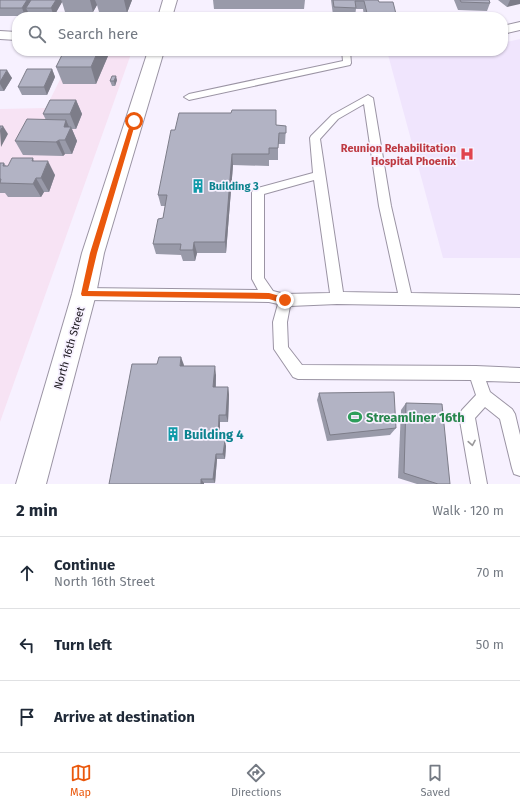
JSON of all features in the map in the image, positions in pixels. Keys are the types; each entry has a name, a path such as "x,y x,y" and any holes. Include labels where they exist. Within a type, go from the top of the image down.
{"main road":[{"path":"166,12 170,0"},
{"path":"508,29 520,26"},
{"path":"0,35 12,36"},
{"name":"North 16th Street","path":"31,484 84,294 93,253 154,56"}],"lane":[{"path":"189,97 347,63 346,56"},
{"path":"337,298 315,138 335,117 368,98 385,206 406,300"},
{"path":"269,296 258,279 258,192 319,175"},
{"path":"84,294 269,296 285,300 337,298 520,301"},
{"path":"285,300 280,322 281,349 298,372 476,372 520,375"},
{"path":"476,372 484,397 507,414 520,468"},
{"path":"479,484 467,415 484,397"}],"shaded area":[{"name":"Reunion Rehabilitation Hospital Phoenix","path":"520,39 520,258 443,258 388,56 508,56 508,42"},
{"path":"72,56 130,56 0,422 0,109 46,108"}],"building":[{"path":"0,0 27,0 22,8 0,8"},
{"path":"31,0 56,0 51,8 26,8"},
{"path":"333,0 378,0 379,2 393,2 396,12 367,12 364,1 355,1 356,8 334,7"},
{"path":"460,0 489,0 490,3 461,2"},
{"path":"62,56 96,56 91,67 56,67"},
{"path":"27,69 52,69 44,87 18,87"},
{"path":"0,70 7,70 0,82"},
{"path":"112,76 116,76 114,81 110,81"},
{"path":"50,100 76,100 70,114 43,114"},
{"name":"Building 3","path":"232,110 276,110 276,125 286,126 286,133 279,133 278,148 269,148 269,154 232,154 225,242 194,242 193,250 180,250 181,244 153,244 158,219 163,218 167,195 158,195 171,130 175,130 179,113 231,113"},
{"path":"27,119 66,120 64,127 71,127 65,140 59,140 56,142 15,141"},
{"path":"12,158 33,158 32,161 48,161 41,178 36,178 33,184 0,183 0,163 4,163 3,166 8,166"},
{"name":"Building 4","path":"159,357 181,357 180,366 215,366 213,387 228,387 226,415 219,415 218,440 225,440 223,454 216,454 213,479 201,479 201,484 109,484 132,364 157,364"},
{"name":"Streamliner 16th","path":"394,392 396,428 330,435 319,393"},
{"name":"Streamliner 16th","path":"406,403 442,404 450,484 438,484 404,473"}],"place":[{"name":"Reunion Rehabilitation Hospital Phoenix","path":"467,154"},
{"name":"Building 3","path":"198,186"},
{"name":"Streamliner 16th","path":"355,417"},
{"name":"Building 4","path":"173,434"}],"route":[{"path":"134,121 93,253 84,294 269,296 285,300"}]}
